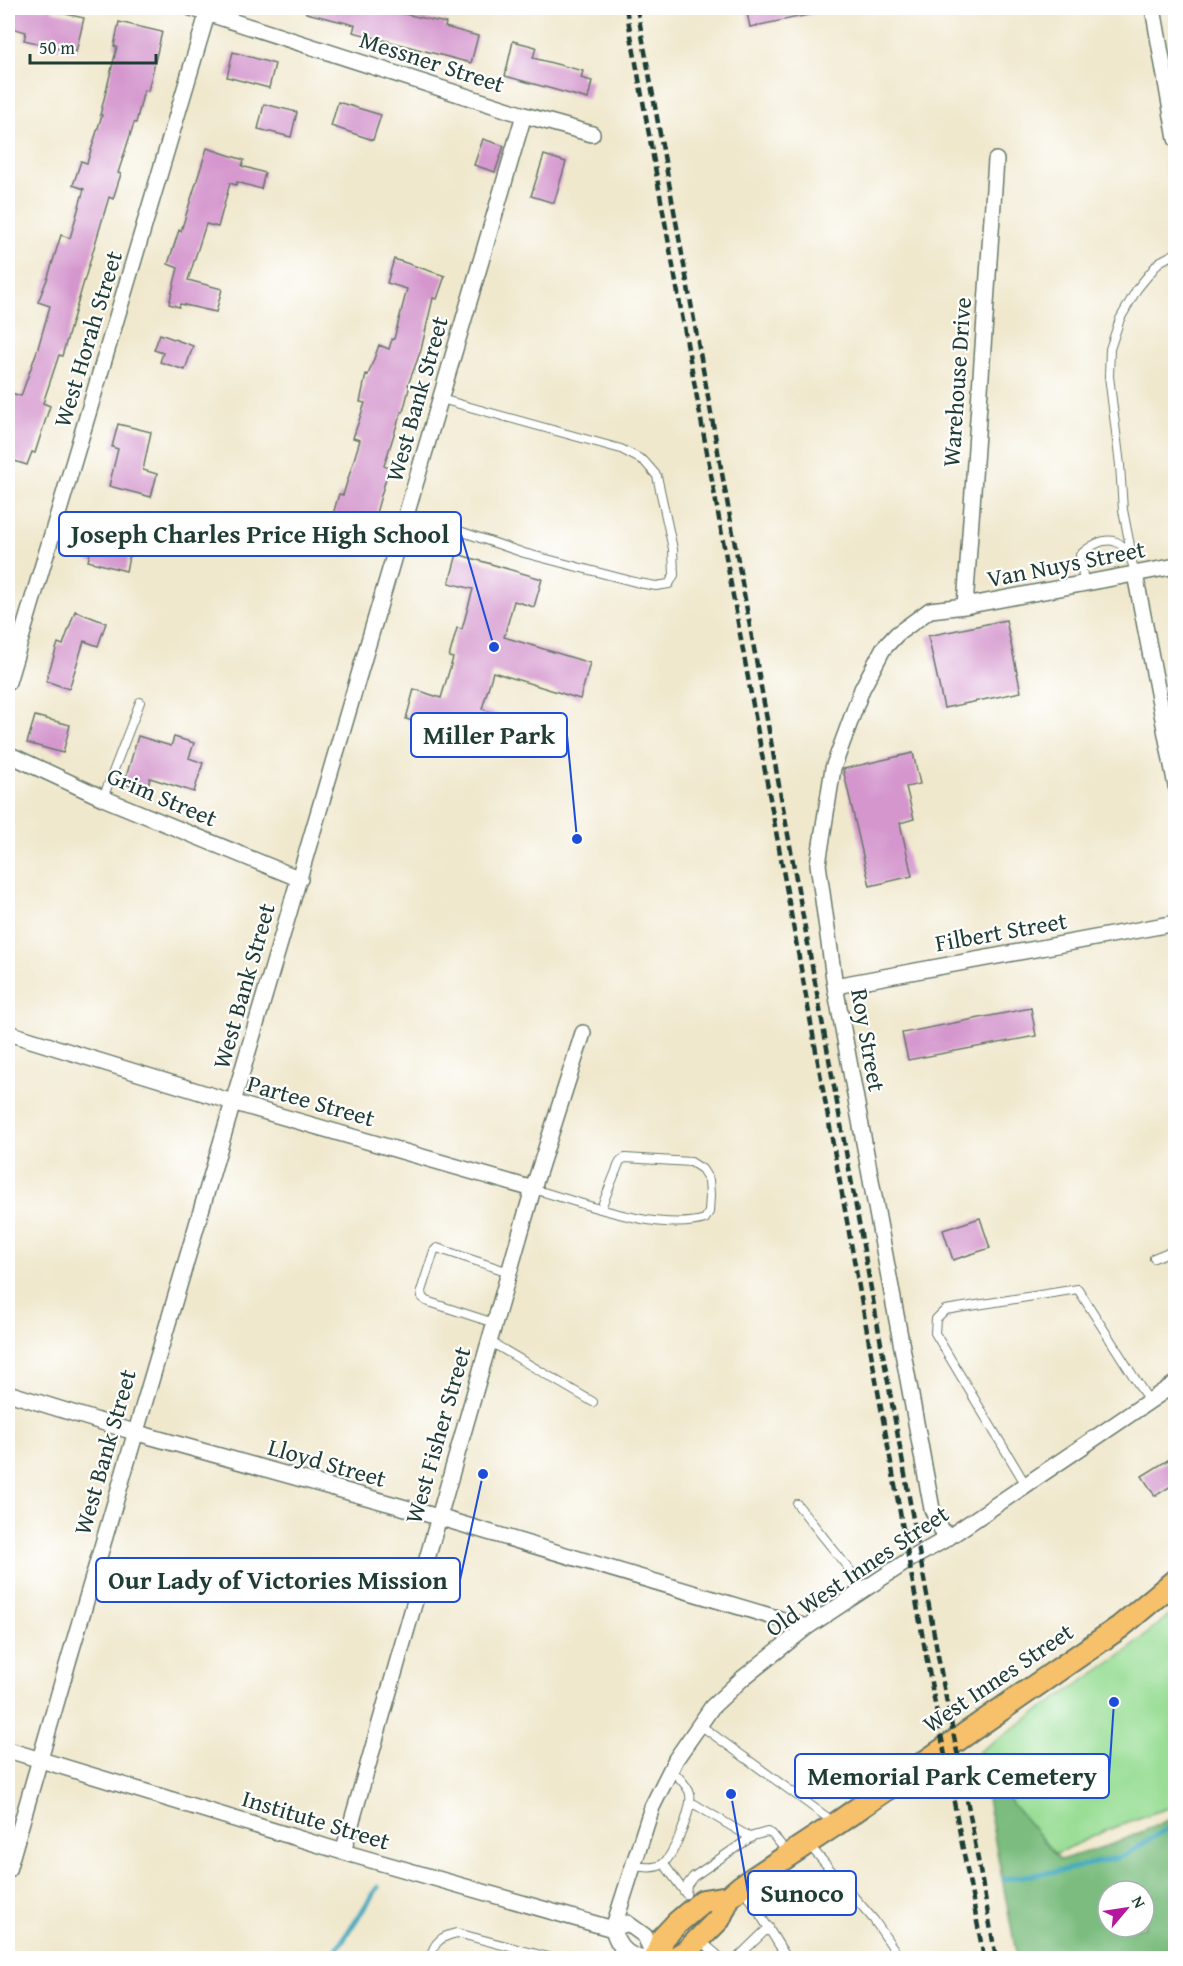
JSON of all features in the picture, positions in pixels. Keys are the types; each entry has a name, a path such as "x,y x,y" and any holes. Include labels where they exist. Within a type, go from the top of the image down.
{"main road":[{"name":"West Innes Street","path":"655,1959 663,1938 691,1900 704,1901 736,1892 1120,1627 1176,1580"},
{"name":"West Innes Street","path":"675,1959 719,1919 736,1892"}],"street":[{"name":"Messner Street","path":"191,8 208,10 524,115 592,134"},
{"path":"1153,8 1176,139"},
{"name":"West Horah Street","path":"8,682 208,10"},
{"name":"West Bank Street","path":"8,1870 134,1432 234,1102 524,115"},
{"name":"Warehouse Drive","path":"965,606 996,160"},
{"name":"Van Nuys Street","path":"965,606 1176,566"},
{"path":"1135,574 1176,786"},
{"name":"Roy Street","path":"946,1539 932,1509 835,986 818,864 833,768 862,689 883,649 897,634 930,610 965,606"},
{"name":"Grim Street","path":"8,754 103,798 300,879"},
{"name":"Filbert Street","path":"835,986 1176,923"},
{"name":"Partee Street","path":"8,1033 533,1189"},
{"name":"West Fisher Street","path":"343,1852 533,1189 583,1033"},
{"name":"Old West Innes Street","path":"613,1929 652,1807 671,1769 712,1707 743,1678 807,1627 909,1560 946,1539 1176,1383"},
{"name":"Lloyd Street","path":"8,1393 134,1432 438,1517 807,1627"},
{"name":"Institute Street","path":"8,1750 343,1852 613,1929 627,1923 645,1936 655,1959"},
{"path":"613,1929 617,1943 634,1957 641,1959"}],"lane":[{"path":"1135,574 1123,510 1109,376 1110,349 1120,319 1137,289 1159,262 1176,253"},
{"path":"407,513 524,553 577,568 656,586 669,584 674,575 673,549 657,476 644,461 621,449 441,399"},
{"path":"1084,583 1080,555 1099,541 1113,541 1124,546 1132,556"},
{"path":"103,798 140,702"},
{"path":"533,1189 601,1208 668,1222 693,1222 705,1219 710,1212 709,1180 702,1168 691,1162 625,1158 620,1161 601,1208"},
{"path":"494,1323 426,1301 421,1291 436,1248 509,1272"},
{"path":"1154,1258 1176,1250"},
{"path":"1026,1485 935,1333 936,1319 945,1310 1078,1289 1149,1401"},
{"path":"489,1341 593,1402"},
{"path":"797,1504 865,1589"},
{"path":"700,1725 836,1824"},
{"path":"632,1866 658,1867 664,1864 677,1841 691,1802 690,1792 671,1769"},
{"path":"691,1802 751,1838"},
{"path":"691,1900 687,1885 693,1877 762,1832 772,1834 798,1848 874,1920 900,1959"},
{"path":"664,1864 691,1900"},
{"path":"736,1892 768,1927 787,1959"},
{"path":"737,1959 768,1927"},
{"path":"431,1959 435,1944 444,1936 457,1933 552,1959"},
{"path":"699,1939 721,1959"}],"green space":[{"path":"1175,1610 1175,1806 1103,1832 1035,1866 978,1752 1126,1652"},
{"path":"981,1767 1060,1860 1116,1843 1175,1817 1175,1958 1017,1958"}],"building":[{"path":"8,8 53,8 52,11 84,18 76,52 24,40 26,32 8,27"},
{"path":"307,8 377,8 446,23 445,27 478,36 471,63 353,32 355,25 306,13"},
{"path":"746,8 813,8 813,14 750,27"},
{"path":"119,22 162,32 148,91 144,90 136,123 134,123 118,173 121,174 113,199 109,197 62,356 59,355 43,403 50,406 35,453 32,452 27,465 8,459 8,404 11,393 21,396 38,348 50,306 38,302 61,235 70,238 84,189 73,185 81,161 87,163 102,115 100,115 117,47 114,46"},
{"path":"513,41 536,47 533,58 583,71 581,78 592,81 588,99 505,76"},
{"path":"233,52 275,64 269,88 227,77"},
{"path":"338,102 381,115 373,140 331,126"},
{"path":"264,104 297,112 291,137 258,129"},
{"path":"483,139 504,146 495,172 474,165"},
{"path":"207,148 244,160 242,166 265,173 261,189 237,182 236,185 230,183 218,227 206,224 188,280 222,289 216,312 180,304 179,307 169,304 178,268 168,264 179,230 181,231"},
{"path":"544,155 566,162 554,203 531,196"},
{"path":"394,259 445,276 437,299 433,298 421,350 408,385 410,385 403,412 401,412 384,466 389,468 372,527 333,514 339,494 343,495 360,440 353,438 365,403 360,402 366,374 368,375 379,345 389,349 394,339 407,289 387,283"},
{"path":"160,334 193,346 185,370 160,362 163,353 154,350"},
{"path":"118,424 151,432 143,470 157,474 151,497 109,486 118,449 112,447"},
{"path":"95,533 132,543 126,571 88,561"},
{"path":"457,554 542,579 534,607 514,601 504,637 590,663 580,699 493,672 482,709 504,716 496,743 430,723 429,726 406,719 414,689 441,698 453,658 449,657 457,628 462,629 473,589 449,583"},
{"path":"75,611 106,623 98,646 84,641 69,689 46,681 58,643 63,645"},
{"path":"1006,620 1021,692 944,708 928,636"},
{"path":"35,716 70,725 63,753 27,743"},
{"path":"138,736 171,746 174,737 194,743 189,758 203,763 194,792 150,778 147,790 124,784"},
{"path":"913,753 920,784 906,787 914,819 900,823 912,876 870,886 843,769"},
{"path":"1031,1008 1036,1036 908,1060 902,1033"},
{"path":"980,1218 990,1248 953,1260 943,1230"},
{"path":"1176,1455 1176,1483 1155,1496 1142,1476"}],"waterway":[{"path":"1004,1879 1065,1870 1124,1856 1176,1823"},
{"path":"331,1958 378,1887"}],"railway":[{"path":"626,8 932,1688 984,1958"},
{"path":"637,8 943,1683 996,1958"}],"place":[{"name":"Joseph Charles Price High School","path":"494,647"},
{"name":"Miller Park","path":"577,839"},
{"name":"Our Lady of Victories Mission","path":"483,1474"},
{"name":"Memorial Park Cemetery","path":"1114,1702"},
{"name":"Sunoco","path":"731,1794"}]}
